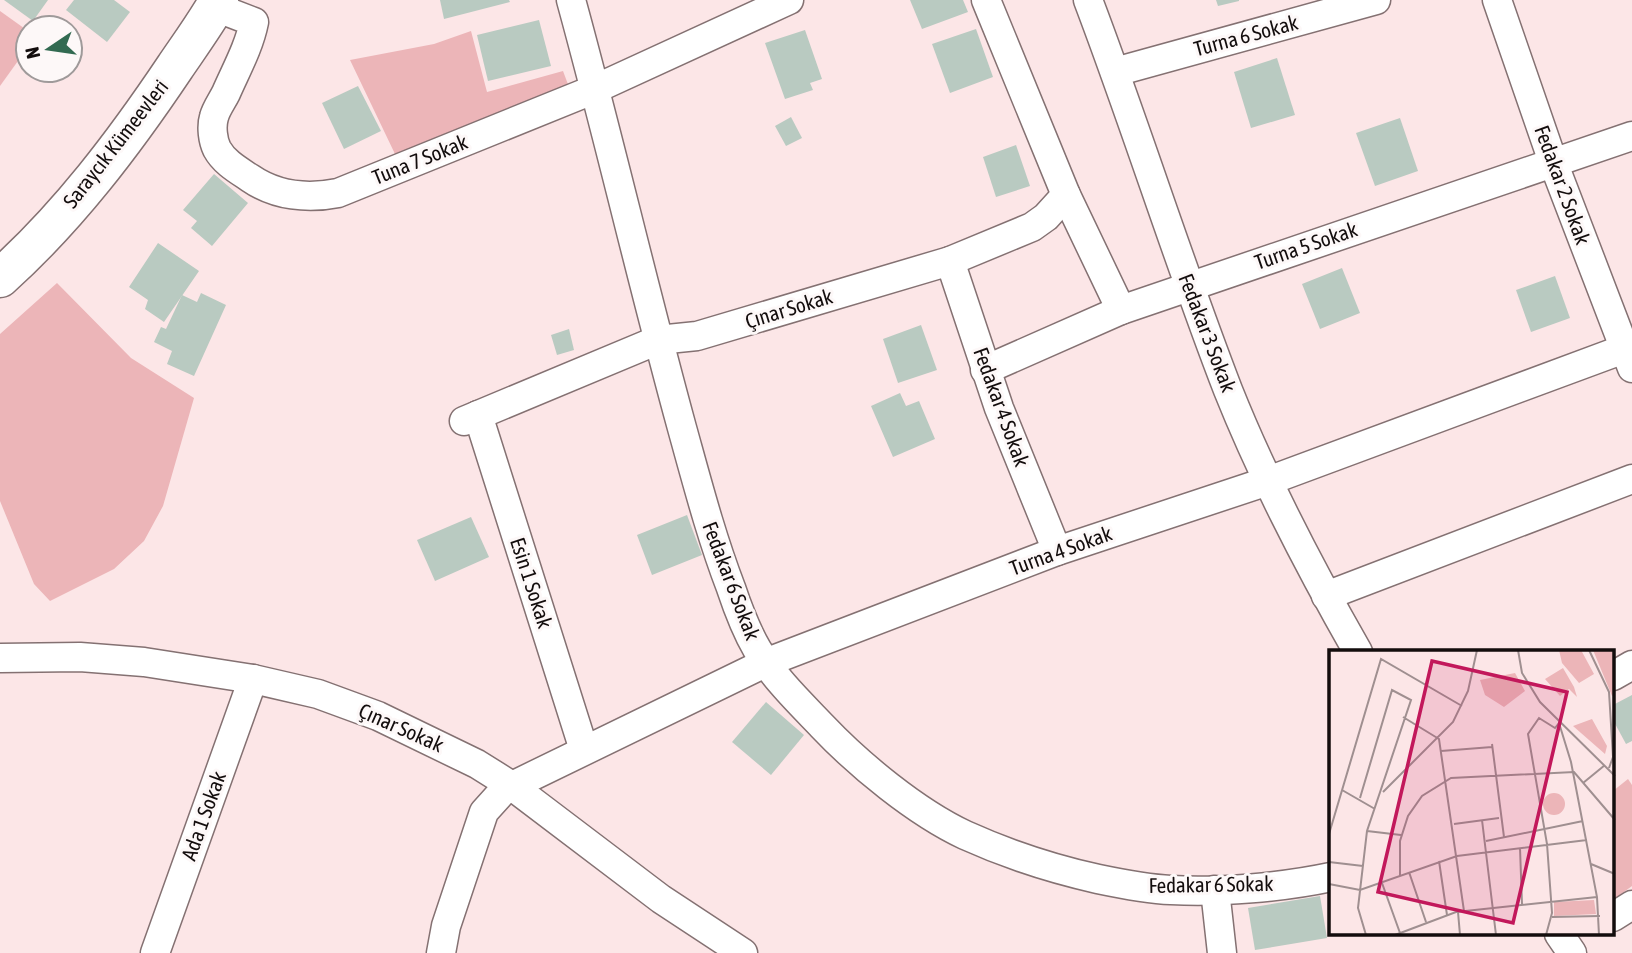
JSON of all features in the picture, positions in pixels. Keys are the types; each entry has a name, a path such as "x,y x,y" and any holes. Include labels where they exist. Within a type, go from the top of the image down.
{"main road":[{"name":"Saraycık Kümeevleri","path":"0,278 33,247 107,162 225,2"}],"street":[{"name":"Fedakar 6 Sokak","path":"571,0 715,546 741,617 765,663 781,683 841,747 918,807 963,834 1011,853 1088,876 1170,891 1255,887 1329,877"},
{"name":"Tuna 7 Sokak","path":"225,2 254,22 243,56 214,118 216,147 225,159 256,183 296,196 310,197 338,193 596,89 789,0"},
{"path":"986,0 1066,195 1121,310"},
{"name":"Fedakar 3 Sokak","path":"1088,0 1229,393 1268,481 1326,596 1357,650"},
{"name":"Turna 6 Sokak","path":"1115,72 1376,0"},
{"name":"Fedakar 2 Sokak","path":"1497,0 1553,162 1628,358"},
{"name":"Turna 5 Sokak","path":"985,370 1121,310 1632,136"},
{"name":"Çınar Sokak","path":"471,418 659,340 697,337 950,261 1032,227 1046,217 1066,195"},
{"name":"Fedakar 4 Sokak","path":"950,261 999,408 1057,551"},
{"name":"Turna 4 Sokak","path":"440,953 446,926 484,812 502,792 512,786 765,663 1057,551 1628,358"},
{"name":"Esin 1 Sokak","path":"471,418 584,750"},
{"path":"1326,596 1632,479"},
{"name":"Çınar Sokak","path":"0,658 80,657 144,662 253,679 318,694 378,716 477,764 512,786 661,899 743,953"},
{"path":"1614,675 1632,665"},
{"name":"Ada 1 Sokak","path":"155,953 253,679"},
{"path":"1215,890 1222,953"},
{"path":"1614,916 1632,905"}],"shaded area":[{"path":"0,11 14,21 14,66 0,86"},
{"path":"471,31 487,92 563,71 569,87 395,154 350,60 434,44"},
{"path":"57,283 131,358 194,398 163,506 144,541 114,569 50,601 34,584 0,501 0,334"},
{"path":"1628,779 1632,785 1632,886 1614,899 1614,790"}],"building":[{"path":"4,0 48,0 38,14 23,14"},
{"path":"74,0 114,0 130,12 107,42 84,24 84,14 71,14 66,10"},
{"path":"440,0 509,0 510,2 444,19"},
{"path":"910,0 963,0 968,12 922,29"},
{"path":"1216,0 1239,0 1239,1 1218,6"},
{"path":"539,20 551,66 488,81 477,35"},
{"path":"976,29 993,77 950,93 932,44"},
{"path":"805,30 822,79 810,83 813,90 785,99 765,43"},
{"path":"1277,58 1295,115 1251,128 1234,72"},
{"path":"358,86 381,131 344,149 322,103"},
{"path":"791,117 802,138 786,146 775,126"},
{"path":"1400,118 1418,171 1375,186 1356,133"},
{"path":"1016,145 1030,186 996,197 983,157"},
{"path":"214,174 248,203 212,246 191,228 197,221 183,210"},
{"path":"158,243 199,271 164,322 145,309 148,300 129,287"},
{"path":"1342,268 1360,313 1320,329 1302,284"},
{"path":"1555,276 1570,318 1531,332 1516,290"},
{"path":"201,293 226,305 194,376 167,364 172,351 154,342 161,327 166,329 182,295 197,302"},
{"path":"921,325 937,370 898,383 883,339"},
{"path":"569,329 574,350 557,355 551,335"},
{"path":"900,393 906,406 919,401 935,439 893,457 871,406"},
{"path":"687,515 702,555 652,575 637,535"},
{"path":"471,517 489,557 435,581 417,540"},
{"path":"1632,695 1632,741 1626,744 1614,722 1614,704"},
{"path":"766,702 804,735 771,775 732,742"},
{"path":"1320,896 1327,938 1255,950 1248,908"}]}
